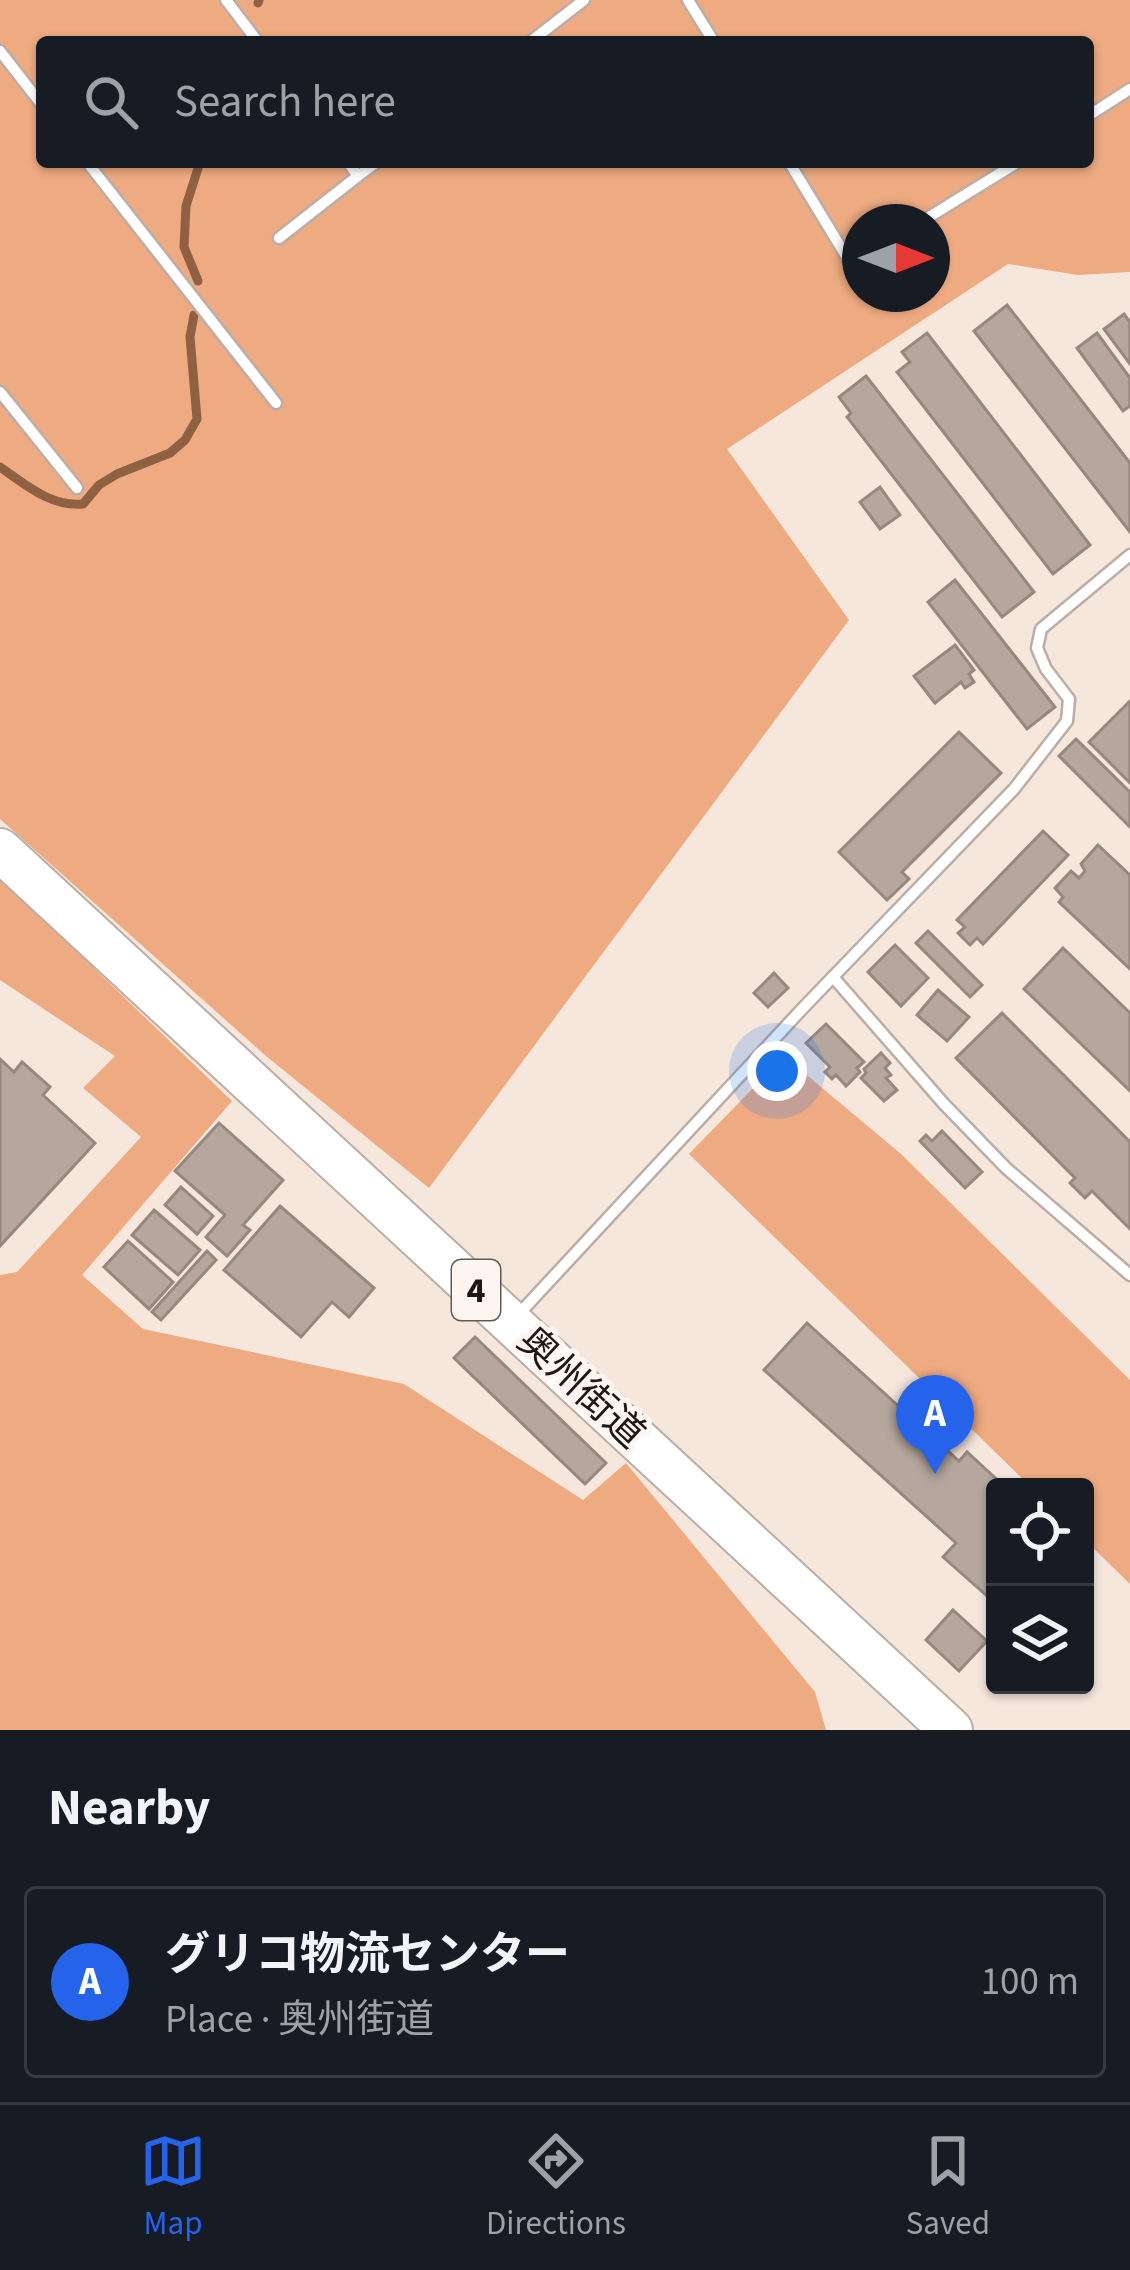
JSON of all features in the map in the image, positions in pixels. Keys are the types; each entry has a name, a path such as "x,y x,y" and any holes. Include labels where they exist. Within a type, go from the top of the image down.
{"highway":[{"name":"奥州街道","path":"0,850 951,1730"}],"lane":[{"path":"226,0 253,36"},
{"path":"538,36 584,0"},
{"path":"688,0 711,36"},
{"path":"0,51 36,97"},
{"path":"1094,112 1130,89"},
{"path":"92,168 276,403"},
{"path":"352,168 358,176"},
{"path":"279,238 369,168"},
{"path":"793,168 842,249"},
{"path":"950,204 1008,168"},
{"path":"0,392 77,488"},
{"path":"511,1322 1014,789 1067,721 1069,699 1036,648 1041,629 1130,555"},
{"path":"832,977 1006,1168 1130,1275"}],"shaded area":[{"path":"0,0 1130,0 1130,272 1078,275 1008,264 950,302 950,204 842,204 842,312 935,312 727,449 849,620 429,1188 266,1056 0,819"},
{"path":"0,878 232,1101 82,1275 143,1329 404,1384 583,1500 626,1463 815,1692 826,1730 0,1730 0,1275 17,1272 141,1137 83,1088 115,1056 0,980"},
{"path":"784,1056 901,1154 1130,1380 1130,1584 1094,1549 1094,1478 1022,1478 689,1154"}],"building":[{"path":"1007,305 1130,463 1130,532 974,331"},
{"path":"1124,314 1130,322 1130,364 1104,329"},
{"path":"927,333 1090,545 1053,574 897,372 910,362 902,352"},
{"path":"1097,333 1130,378 1130,406 1123,411 1077,348"},
{"path":"866,376 1034,592 1002,617 847,417 851,413 839,397"},
{"path":"880,487 900,515 880,529 860,502"},
{"path":"955,580 1055,707 1027,729 928,602"},
{"path":"955,645 974,670 969,674 974,682 965,688 961,682 935,703 914,676"},
{"path":"1130,701 1130,783 1089,742"},
{"path":"959,732 1001,773 902,872 909,879 887,900 839,852"},
{"path":"1076,739 1130,792 1130,827 1059,756"},
{"path":"1043,831 1068,855 983,944 977,938 970,945 958,933 965,927 957,920"},
{"path":"1098,845 1130,875 1130,969 1059,902 1063,897 1055,888 1071,871 1079,878 1085,871 1081,864"},
{"path":"928,931 982,985 970,997 916,943"},
{"path":"895,945 928,978 901,1006 868,972"},
{"path":"1063,948 1130,1013 1130,1091 1024,989"},
{"path":"774,973 788,988 768,1007 754,993"},
{"path":"938,990 969,1017 947,1041 917,1015"},
{"path":"1002,1013 1130,1142 1130,1229 1092,1191 1085,1198 1070,1183 1075,1178 956,1058"},
{"path":"826,1024 864,1062 846,1086 836,1075 832,1079 825,1072 830,1067 806,1043"},
{"path":"881,1053 890,1063 885,1068 891,1075 886,1078 897,1090 884,1101 861,1078"},
{"path":"0,1059 14,1072 22,1062 50,1087 43,1095 95,1143 0,1246"},
{"path":"219,1123 283,1180 243,1225 250,1230 227,1256 206,1237 225,1215 175,1171"},
{"path":"942,1131 982,1172 965,1188 920,1141 926,1135 932,1141"},
{"path":"181,1187 213,1216 197,1234 165,1205"},
{"path":"280,1206 374,1288 349,1317 332,1302 301,1337 224,1270"},
{"path":"154,1210 200,1250 178,1275 132,1235"},
{"path":"128,1241 173,1282 149,1309 104,1267"},
{"path":"207,1251 216,1260 161,1320 152,1312"},
{"path":"807,1323 959,1461 967,1452 995,1478 986,1478 986,1595 943,1557 956,1543 764,1370"},
{"path":"475,1337 606,1463 585,1484 454,1358"},
{"path":"953,1610 986,1642 959,1671 926,1640"}],"waterway":[{"path":"198,168 186,206 184,247 198,281"},
{"path":"0,467 50,498 83,504 99,485 117,474 170,453 185,440 197,419 190,337 194,315"}],"place":[{"name":"グリコ物流センター","path":"935,1474"}]}
